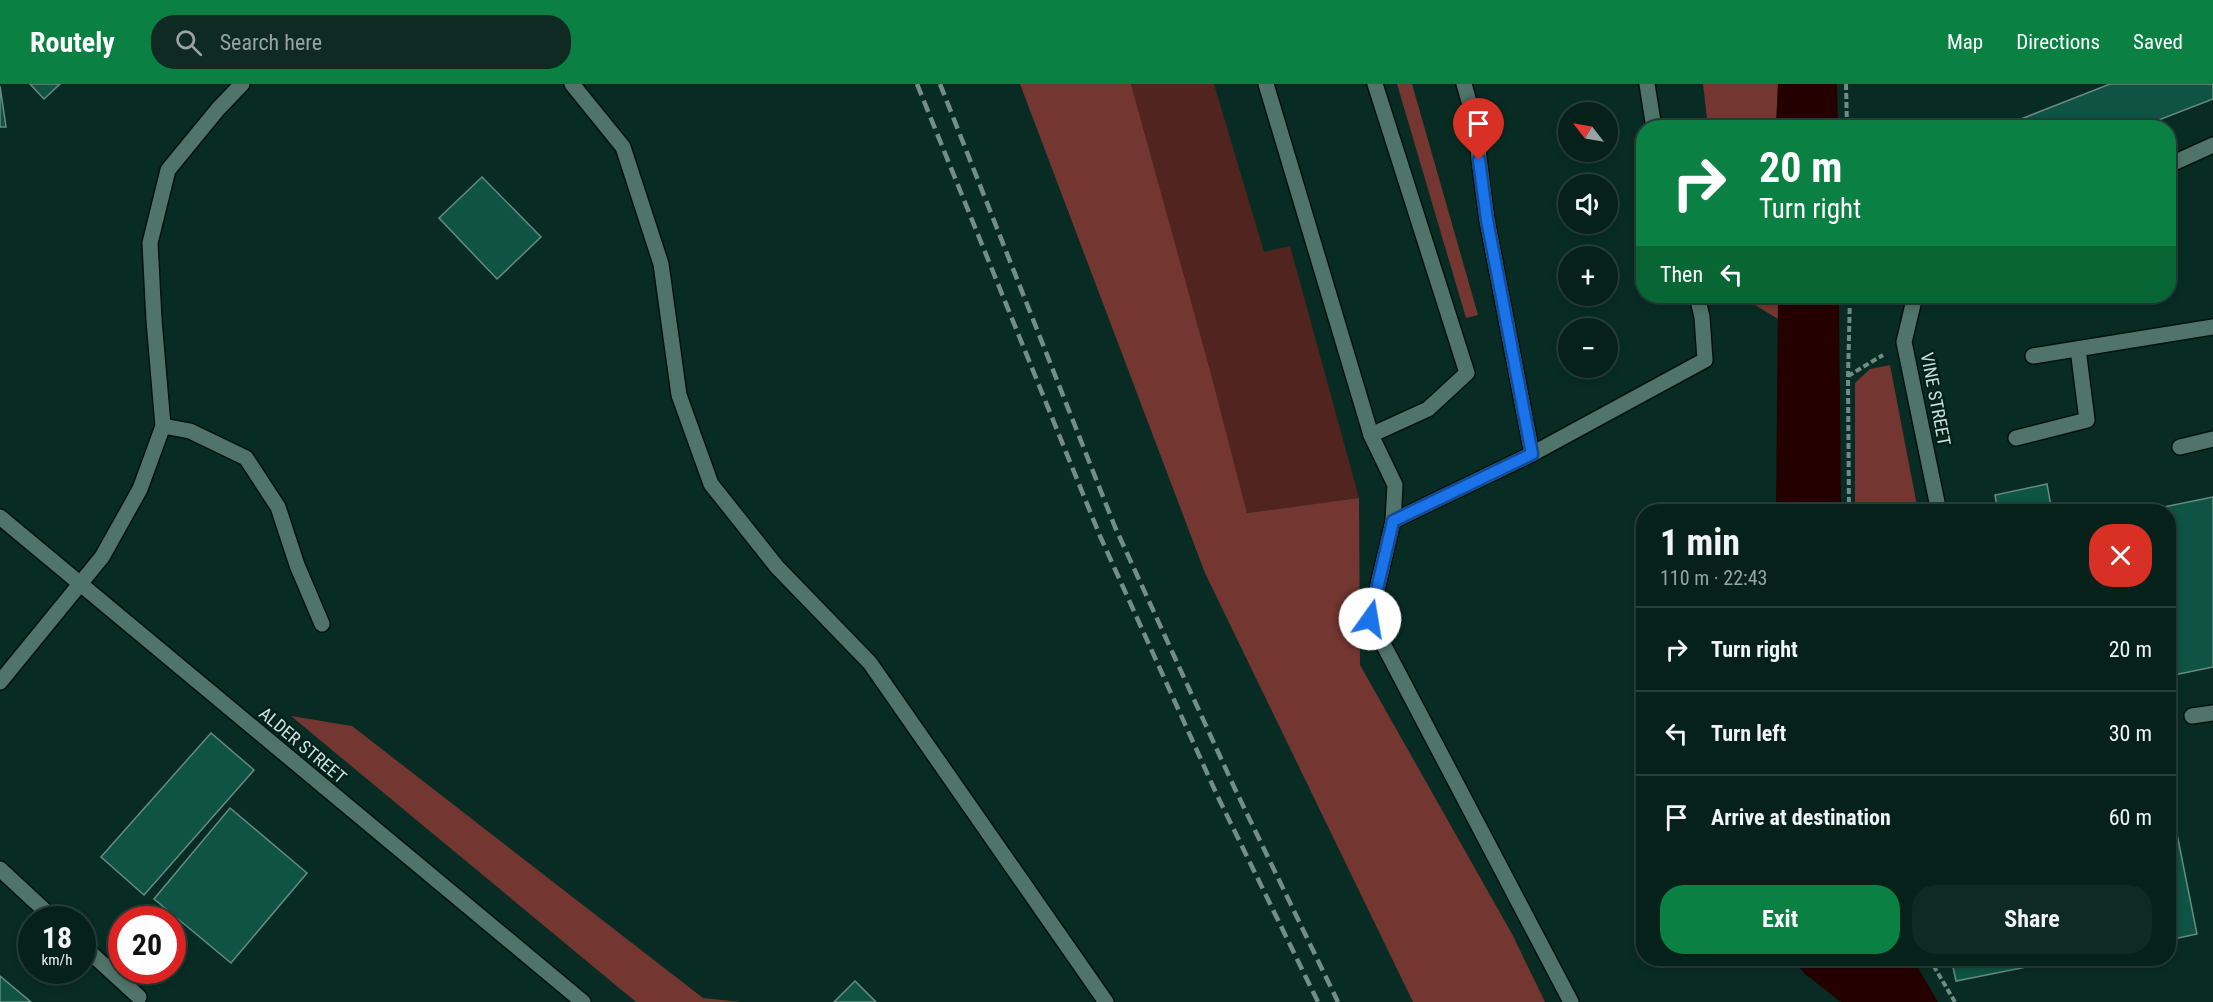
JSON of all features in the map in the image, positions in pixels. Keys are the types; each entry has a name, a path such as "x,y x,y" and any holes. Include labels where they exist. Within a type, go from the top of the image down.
{"street":[{"path":"0,682 102,557 140,489 164,426 154,320 150,243 168,170 218,109 242,84"},
{"path":"572,84 623,147 661,264 679,395 711,484 777,567 870,663 1106,1002"},
{"path":"1266,84 1371,435 1395,485 1393,521 1370,619 1571,1002"},
{"path":"1371,435 1428,409 1467,373 1375,84"},
{"path":"1464,84 1474,119 1487,220 1532,454"},
{"path":"1647,84 1653,120"},
{"path":"2176,162 2213,145"},
{"path":"1393,521 1532,454 1706,360 1699,303"},
{"name":"VINE STREET","path":"1914,303 1904,342 1937,504"},
{"path":"2033,356 2213,327"},
{"path":"2016,438 2087,420 2078,349"},
{"path":"164,426 190,431 246,458 278,507 297,565 322,624"},
{"path":"2180,447 2213,440"},
{"name":"ALDER STREET","path":"0,517 583,1002"},
{"path":"2192,716 2213,713"},
{"path":"0,869 40,906"},
{"path":"96,958 139,997"}],"path":[{"path":"1846,84 1847,120"},
{"path":"1849,504 1850,303"},
{"path":"1848,376 1904,342"},
{"path":"1934,966 1955,1002"}],"shaded area":[{"path":"1020,84 1131,84 1247,513 1359,498 1360,665 1512,934 1545,1002 1413,1002 1205,573"},
{"path":"1131,84 1214,84 1264,252 1290,246 1359,498 1247,513"},
{"path":"1397,84 1412,84 1478,315 1466,318"},
{"path":"1703,84 1778,84 1776,120 1707,120"},
{"path":"1778,84 1837,84 1838,120 1776,120"},
{"path":"1752,303 1778,303 1778,319"},
{"path":"1778,303 1839,303 1841,504 1776,504"},
{"path":"1890,365 1917,504 1855,504 1855,383 1870,369"},
{"path":"291,716 352,726 703,998 741,1002 636,1002"},
{"path":"1799,966 1917,966 1938,1002 1841,1002 1805,974"}],"building":[{"path":"30,84 60,84 44,99"},
{"path":"2110,84 2213,84 2213,99 2159,120 2018,120"},
{"path":"0,86 6,127 0,127"},
{"path":"482,177 541,237 497,279 439,218"},
{"path":"2047,484 2051,504 1997,504 1995,495"},
{"path":"2213,497 2213,667 2176,675 2176,504"},
{"path":"211,733 254,770 144,895 101,857"},
{"path":"230,808 307,873 231,963 186,926 186,906 162,906 154,899"},
{"path":"2176,829 2197,934 2176,938"},
{"path":"1953,966 2032,966 1956,981"},
{"path":"0,976 31,1002 0,1002"},
{"path":"855,981 876,1002 834,1002"}],"railway":[{"path":"917,84 1100,536 1217,795 1318,1002"},
{"path":"940,84 1115,527 1235,789 1338,1002"}],"route":[{"path":"1370,619 1393,521 1532,454 1487,220 1479,160"}]}
